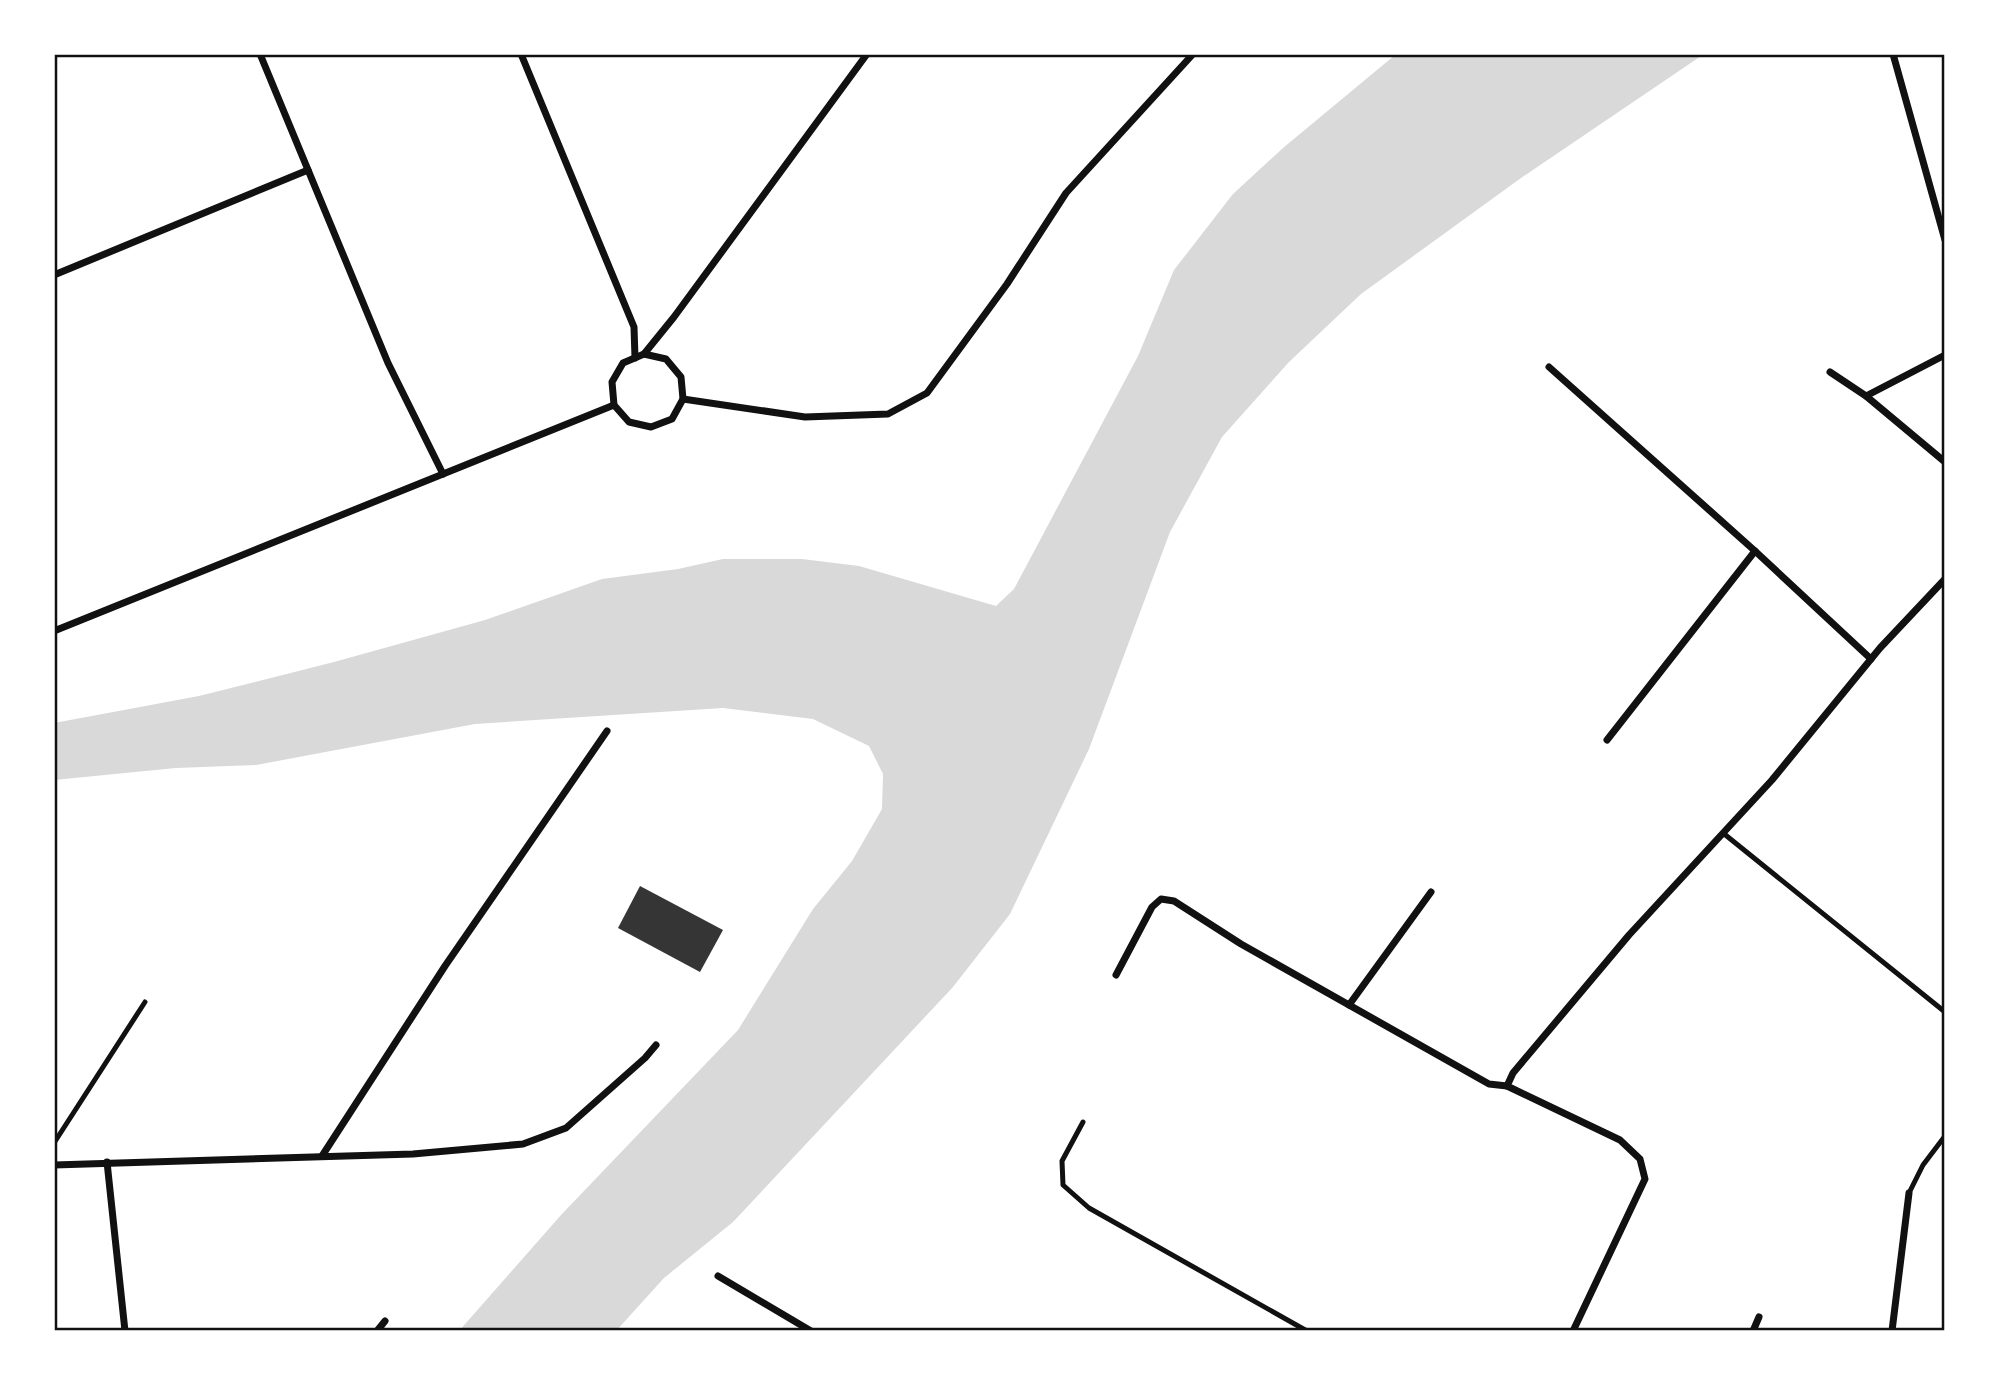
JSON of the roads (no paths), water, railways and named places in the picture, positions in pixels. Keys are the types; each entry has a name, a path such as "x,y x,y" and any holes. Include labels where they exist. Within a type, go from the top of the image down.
{"street":[{"path":"260,54 388,363 443,474"},
{"path":"521,54 634,327 635,358"},
{"path":"644,354 666,359 681,376 683,399 672,419 651,427 629,422 614,405 612,383 623,363 644,354 674,317 867,54"},
{"path":"683,399 805,417 888,414 926,393 1007,284 1066,193 1193,54"},
{"path":"1892,54 1945,240"},
{"path":"54,275 308,170"},
{"path":"1866,396 1945,355"},
{"path":"1549,367 1871,659"},
{"path":"1830,372 1866,396 1945,462"},
{"path":"54,631 614,405"},
{"path":"1607,740 1755,551"},
{"path":"1507,1086 1513,1073 1629,934 1772,780 1871,659 1945,579"},
{"path":"321,1156 445,966 607,731"},
{"path":"1349,1005 1431,892"},
{"path":"1116,975 1153,907 1161,899 1174,901 1241,944 1489,1084 1507,1086 1620,1140 1640,1159 1645,1179 1573,1331"},
{"path":"54,1165 413,1153 523,1144 566,1128 656,1045"},
{"path":"107,1162 125,1331"},
{"path":"1892,1331 1909,1193"},
{"path":"718,1276 811,1331"},
{"path":"1753,1331 1759,1317"},
{"path":"377,1331 385,1321"}],"lane":[{"path":"1723,833 1945,1012"},
{"path":"54,1143 145,1002"},
{"path":"1083,1122 1062,1161 1063,1185 1089,1208 1307,1331"},
{"path":"1909,1193 1923,1165 1945,1136"}]}
